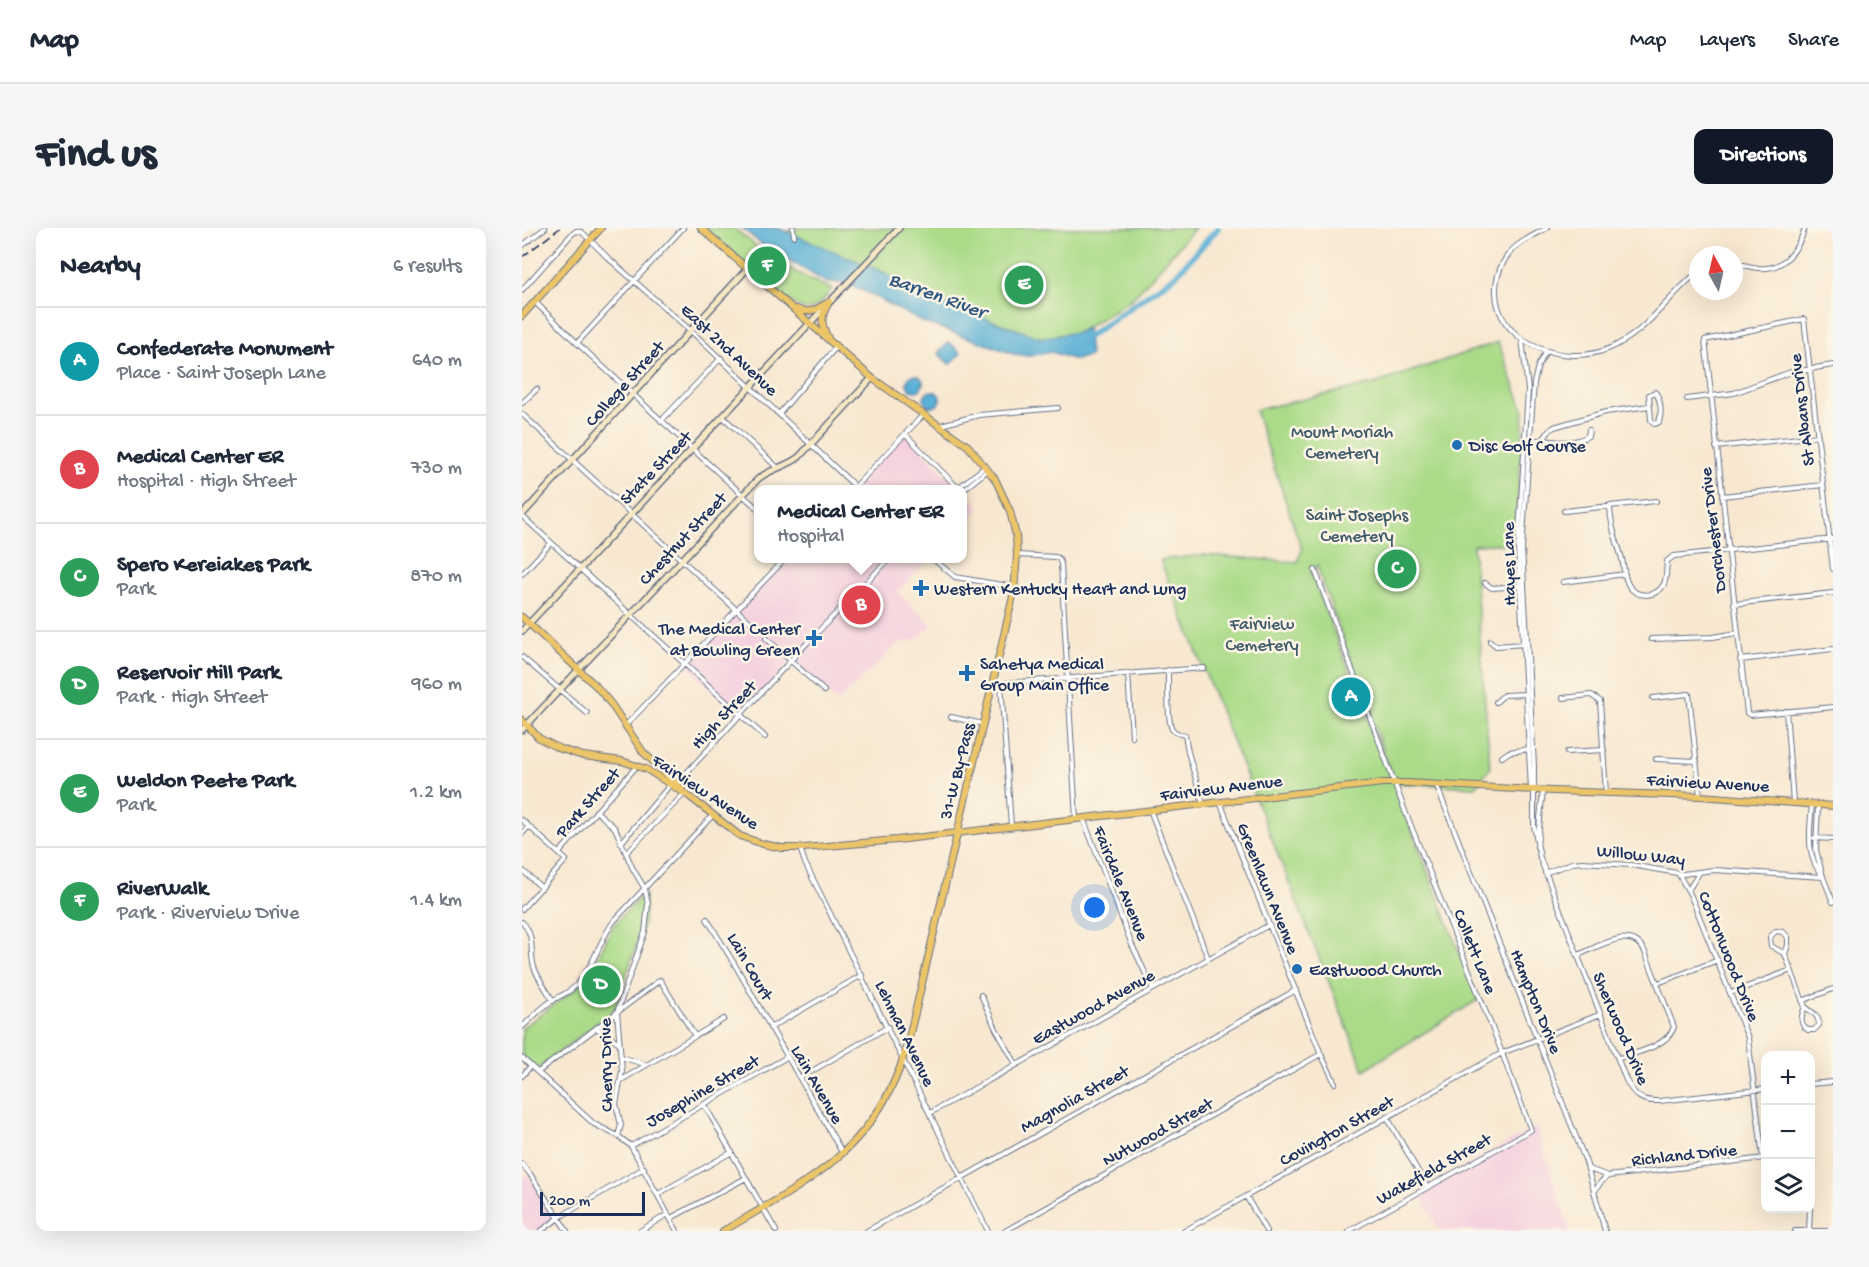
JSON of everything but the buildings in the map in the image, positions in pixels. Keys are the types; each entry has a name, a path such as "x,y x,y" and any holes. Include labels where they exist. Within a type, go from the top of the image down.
{"main road":[{"path":"522,316 602,228"},
{"name":"31-W By-Pass","path":"701,228 872,378 941,425 988,467 1010,511 1016,536 1017,555 1014,587 983,724 903,1058 892,1086 863,1133 843,1154 817,1175 723,1231"},
{"path":"787,304 808,312 830,301"},
{"path":"830,301 821,319 830,341"},
{"path":"522,617 608,699 648,757 674,784"},
{"name":"Fairview Avenue","path":"524,725 542,740 564,750 583,756 616,759 638,765 674,784 734,832 747,839 773,846 800,848 1395,783 1700,796 1833,806"}],"street":[{"path":"522,246 545,228"},
{"path":"577,343 683,228"},
{"path":"793,228 795,236"},
{"name":"State Street","path":"522,631 899,228"},
{"path":"1547,228 1517,246 1503,263 1496,293 1499,310 1507,324 1522,339 1546,351 1581,355 1599,352 1618,344 1640,329 1689,281"},
{"path":"1743,265 1759,268 1777,265 1792,254 1805,228"},
{"name":"East 2nd Avenue","path":"522,290 569,237 580,231 721,358 853,485"},
{"name":"College Street","path":"522,516 747,269"},
{"path":"535,302 754,505"},
{"name":"Dorchester Drive","path":"1786,711 1750,715 1747,711 1705,340 1804,319"},
{"name":"St Albans Drive","path":"1804,319 1833,569"},
{"name":"Hayes Lane","path":"1522,339 1528,386 1528,440"},
{"path":"779,414 836,347"},
{"name":"Hayes Lane","path":"1533,790 1526,644 1518,544 1534,383 1538,366 1546,351"},
{"path":"661,421 721,358"},
{"path":"1687,399 1734,393 1791,372 1833,365"},
{"name":"Chestnut Street","path":"524,725 559,691 763,475 794,460 872,378"},
{"path":"522,403 537,388"},
{"path":"1655,392 1660,405 1658,423 1654,424 1651,420 1649,406 1649,395 1655,392"},
{"path":"1543,440 1554,427 1610,411 1649,406"},
{"path":"941,425 976,416 1058,408"},
{"path":"522,414 752,624"},
{"path":"859,485 924,414"},
{"path":"723,417 778,468"},
{"path":"1528,440 1556,442 1582,439 1587,437 1589,430"},
{"path":"905,434 955,485"},
{"path":"1716,447 1818,436"},
{"path":"964,485 988,467"},
{"path":"1722,496 1823,485"},
{"path":"1564,511 1656,501"},
{"path":"1610,506 1610,522 1629,586 1642,595 1652,594 1664,584 1667,561 1671,557 1831,539"},
{"path":"522,516 765,737"},
{"path":"522,574 551,543"},
{"name":"Fairdale Avenue","path":"1017,555 1056,557 1060,561 1079,818 1132,945 1154,989"},
{"path":"626,725 781,563"},
{"name":"High Street","path":"621,843 674,784 885,563"},
{"path":"937,563 958,579 1014,587"},
{"name":"Collett Lane","path":"1314,570 1531,1130"},
{"path":"1563,582 1625,574"},
{"path":"1485,584 1492,588 1522,586"},
{"path":"1734,604 1833,593"},
{"path":"1651,639 1713,637 1737,633"},
{"path":"766,638 824,691"},
{"path":"1490,641 1496,646 1526,644"},
{"path":"1740,660 1833,649"},
{"path":"522,657 587,713"},
{"path":"992,684 1204,668"},
{"path":"1168,670 1169,718 1172,729 1187,738 1188,752 1203,804"},
{"path":"1128,673 1132,737"},
{"path":"1001,684 1011,826"},
{"path":"1496,702 1504,695 1528,694"},
{"path":"1653,698 1689,694 1700,796"},
{"path":"1563,698 1591,695 1600,700 1606,793"},
{"path":"1793,802 1786,711 1833,706"},
{"path":"951,717 983,724"},
{"path":"1502,757 1509,752 1531,749"},
{"path":"1567,752 1604,750"},
{"path":"1656,759 1697,761"},
{"name":"Park Street","path":"522,909 566,862 559,853 638,765"},
{"name":"Hampton Drive","path":"1436,784 1589,1168 1605,1231"},
{"name":"Sherwood Drive","path":"1533,790 1537,847 1545,873 1631,1089 1636,1096 1644,1101 1660,1101 1761,1089"},
{"name":"Sherwood Drive","path":"1537,847 1543,790"},
{"path":"626,853 688,795"},
{"name":"Greenlawn Avenue","path":"1220,802 1321,1054 1335,1083"},
{"path":"1815,805 1813,860 1833,902"},
{"path":"1150,810 1208,958"},
{"path":"596,811 615,828 645,889"},
{"path":"522,1027 553,1001 569,992 582,979 593,963 610,927 713,815"},
{"path":"522,820 559,853"},
{"path":"522,834 529,826"},
{"path":"1813,838 1833,839"},
{"name":"Lehman Avenue","path":"800,848 988,1231"},
{"name":"Willow Way","path":"1545,873 1581,862 1631,865 1678,873 1713,870 1823,877"},
{"path":"522,870 542,888"},
{"name":"Willow Way","path":"1689,890 1700,872"},
{"name":"Cottonwood Drive","path":"1678,873 1689,890 1748,1038 1761,1136"},
{"name":"Cherry Drive","path":"618,1136 621,1125 616,1109 616,1099 622,1079 617,1012 647,921 648,904 645,889"},
{"name":"Lain Court","path":"707,919 770,1028"},
{"path":"522,922 531,934 535,969 553,1001"},
{"name":"Eastwood Avenue","path":"930,1113 1269,925"},
{"path":"1785,954 1770,946 1770,937 1774,932 1783,932 1788,937 1785,954 1802,1000 1805,1007 1819,1019 1819,1025 1814,1030 1808,1030 1801,1024 1805,1007"},
{"path":"1578,955 1622,938 1633,938 1642,944 1658,983 1673,1023 1672,1033 1664,1040 1619,1058"},
{"path":"1658,983 1718,960"},
{"path":"1731,993 1791,970"},
{"path":"770,1028 862,975"},
{"path":"538,1072 659,980 695,1036"},
{"path":"1802,1000 1833,989"},
{"name":"Magnolia Street","path":"867,1231 1296,990"},
{"path":"981,995 996,1029 1016,1064"},
{"name":"Covington Street","path":"1184,1231 1502,1053 1601,1014"},
{"path":"622,1079 723,1019"},
{"path":"800,1078 888,1027"},
{"name":"Lain Avenue","path":"770,1028 843,1154"},
{"path":"596,1029 619,1043"},
{"name":"Nutwood Street","path":"1005,1231 1321,1054"},
{"path":"621,1057 645,1065"},
{"name":"Josephine Street","path":"631,1146 787,1057"},
{"path":"522,1058 594,1124 618,1136 631,1146 677,1231"},
{"path":"522,1076 531,1066"},
{"path":"1815,1084 1833,1082"},
{"path":"704,1104 776,1231"},
{"path":"1387,1117 1427,1187"},
{"name":"Wakefield Street","path":"1349,1231 1531,1130"},
{"path":"658,1194 732,1152"},
{"name":"Richland Drive","path":"1589,1168 1608,1176 1761,1159"},
{"path":"522,1164 567,1231"},
{"path":"541,1231 644,1168"},
{"name":"Richland Drive","path":"1594,1192 1608,1176"},
{"path":"640,1231 746,1178"},
{"path":"1246,1196 1266,1231"},
{"path":"1809,1230 1810,1213"},
{"path":"1795,1231 1832,1231"}],"shaded area":[{"path":"905,434 956,485 857,485"},
{"path":"967,495 980,507 967,520"},
{"name":"The Medical Center at Bowling Green","path":"782,563 926,563 897,592 932,625 916,640 899,643 838,702 791,661 740,715 684,664"},
{"path":"1536,1127 1570,1231 1440,1231 1418,1192"},
{"path":"528,1175 556,1218 536,1231 522,1231 522,1179"}],"green space":[{"path":"706,228 734,228 780,263 832,289 818,305 805,310 787,300"},
{"path":"792,228 1195,228 1132,299 1079,332 1041,338 921,296 885,273 787,233"},
{"path":"1498,342 1524,411 1515,543 1473,545 1490,768 1476,787 1395,783 1318,565 1311,573 1478,1000 1364,1070 1160,560 1205,555 1297,562 1302,550 1255,410 1377,383"},
{"path":"642,895 645,896 644,923 615,1009 538,1069 522,1055 522,1028 573,991 595,963 613,926"}],"water":[{"path":"742,228 778,228 885,273 921,296 1041,338 1079,332 1087,328 1090,356 1075,360 1052,352 1028,356 1014,354 925,323 862,290 849,285 827,283 760,243"},
{"path":"949,342 961,353 950,365 938,353"},
{"path":"915,375 923,383 915,391 907,383"},
{"path":"932,391 940,399 932,407 924,399"}],"waterway":[{"name":"Barren River","path":"1082,338 1089,336 1175,276 1218,228"}],"railway":[{"path":"522,257 560,228"}],"place":[{"name":"RiverWalk","path":"767,266"},
{"name":"Weldon Peete Park","path":"1024,285"},
{"name":"Disc Golf Course","path":"1457,445"},
{"name":"Spero Kereiakes Park","path":"1397,569"},
{"name":"Western Kentucky Heart and Lung","path":"921,588"},
{"name":"Medical Center ER","path":"861,605"},
{"name":"The Medical Center at Bowling Green","path":"814,638"},
{"name":"Sahetya Medical Group Main Office","path":"967,673"},
{"name":"Confederate Monument","path":"1351,697"},
{"name":"Eastwood Church","path":"1297,969"},
{"name":"Reservoir Hill Park","path":"601,985"}],"park label":[{"name":"Mount Moriah Cemetery","path":"1342,441"},
{"name":"Saint Josephs Cemetery","path":"1357,524"},
{"name":"Fairview Cemetery","path":"1262,633"}]}
